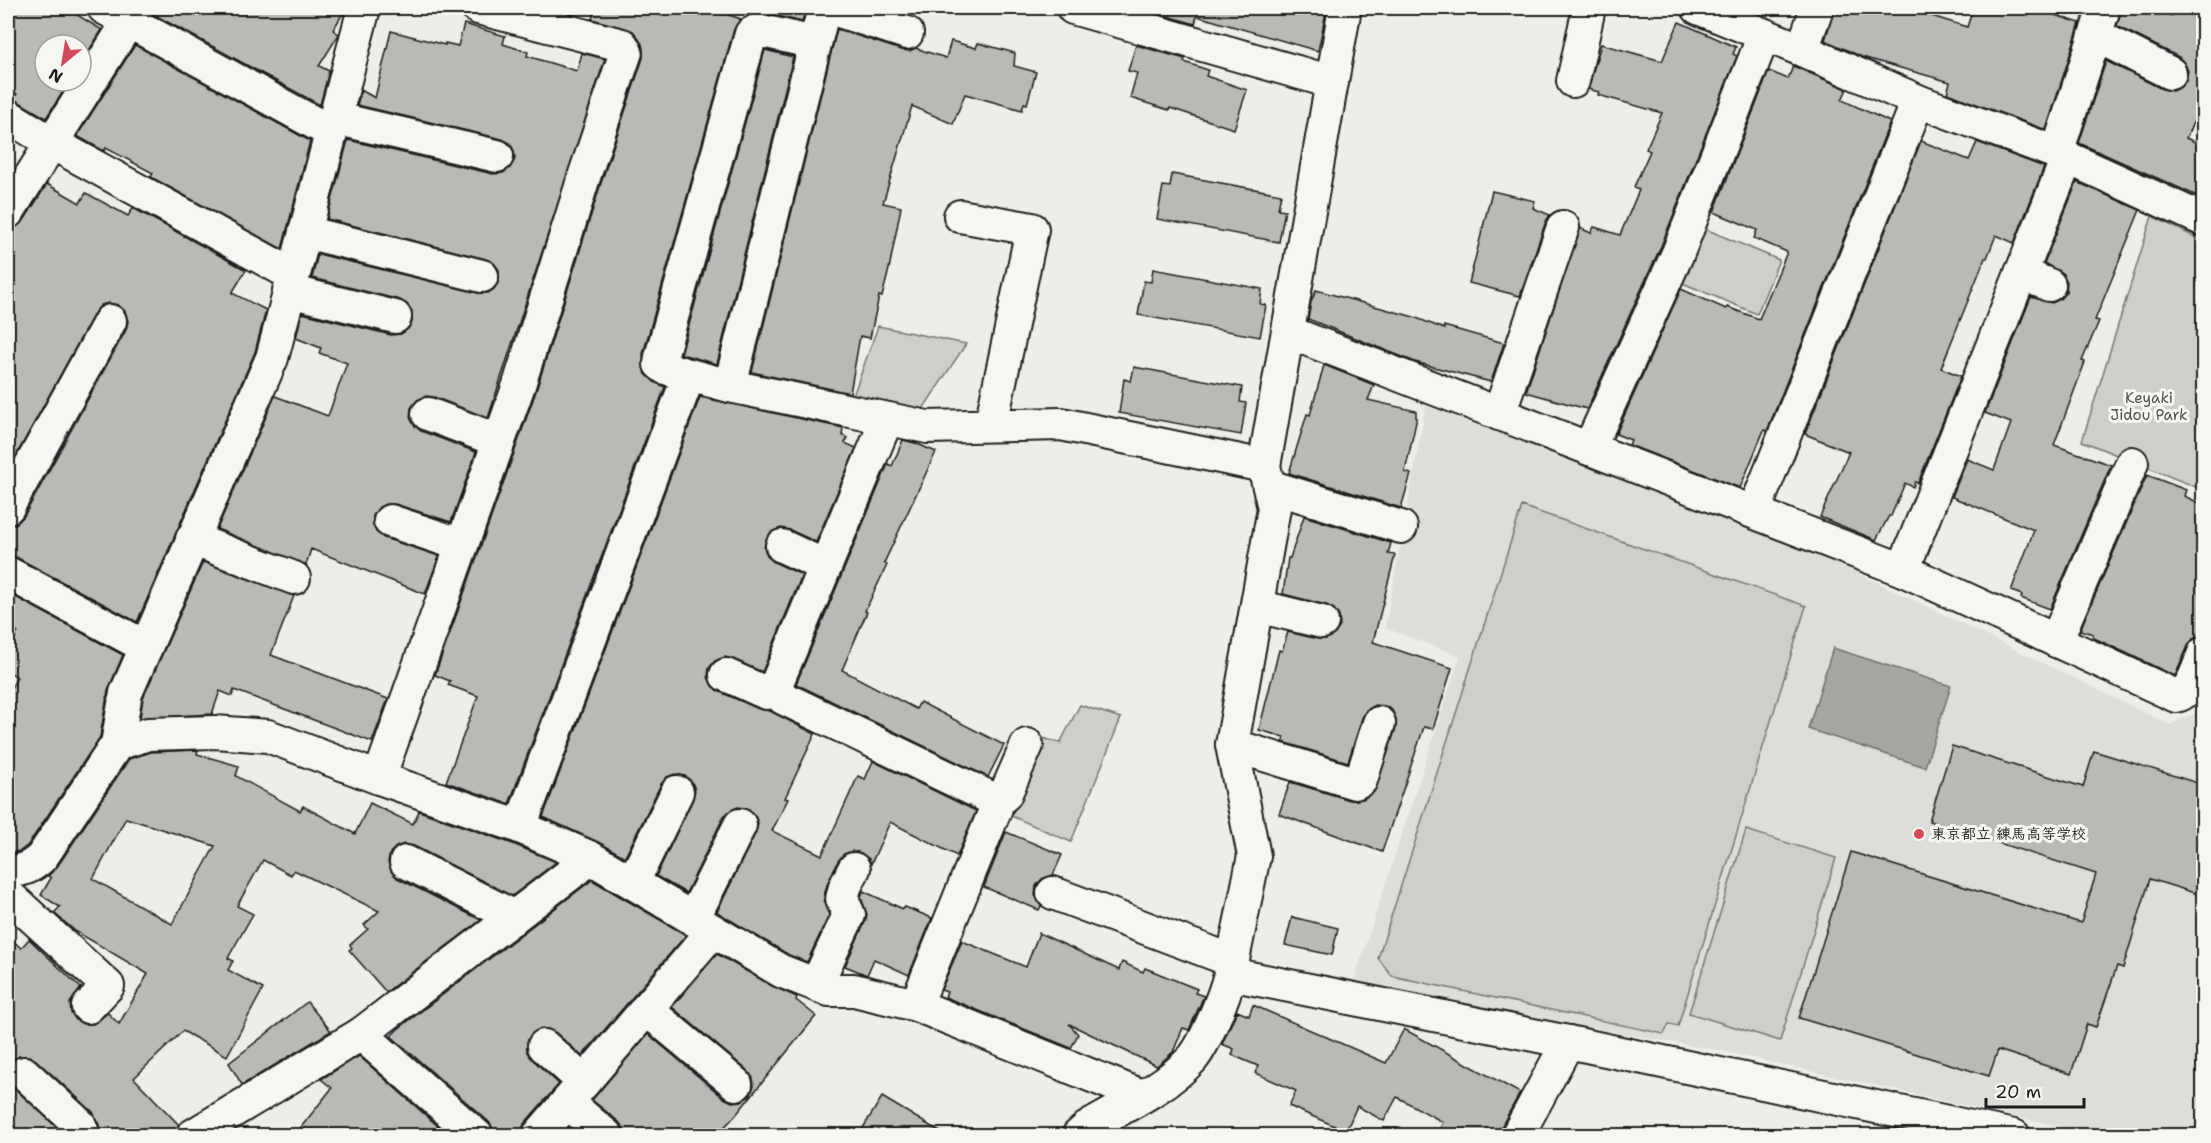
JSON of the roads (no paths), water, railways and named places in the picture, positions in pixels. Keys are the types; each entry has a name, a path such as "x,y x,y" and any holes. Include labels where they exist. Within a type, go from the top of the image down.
{"street":[{"path":"8,870 15,871 32,867 42,857 117,744 126,693 272,358 364,8"},
{"path":"379,778 499,441 626,52 622,45 478,8"},
{"path":"730,386 824,8"},
{"path":"830,8 907,33"},
{"path":"1073,8 1332,82"},
{"path":"1078,1136 1087,1128 1177,1074 1194,1057 1222,1000 1231,968 1254,856 1232,745 1274,508 1267,476 1288,332 1345,8"},
{"path":"1572,81 1589,8"},
{"path":"1698,8 1802,50 1918,101 2062,155 2204,220"},
{"path":"1802,50 1816,8"},
{"path":"8,212 52,143 123,12 332,125 497,156"},
{"path":"1903,570 2035,279 2062,155 2099,21 2170,73"},
{"path":"815,43 758,30 752,34 660,364 665,368 730,386 927,427 1061,424 1267,476 1401,526"},
{"path":"1589,449 1678,253 1764,34"},
{"path":"1754,512 1918,101"},
{"path":"8,116 291,283 395,317"},
{"path":"960,216 1032,229 991,425"},
{"path":"1499,414 1563,227"},
{"path":"305,232 482,276"},
{"path":"8,507 110,321"},
{"path":"1288,332 1903,570 2176,696 2182,695 2187,690 2204,653"},
{"path":"520,827 689,375"},
{"path":"428,414 499,441"},
{"path":"887,419 776,685 777,691 783,698 997,801"},
{"path":"2056,641 2132,463"},
{"path":"390,521 462,545"},
{"path":"192,539 294,578"},
{"path":"782,546 825,566"},
{"path":"8,573 146,647"},
{"path":"1257,606 1322,622"},
{"path":"726,675 766,693 777,691"},
{"path":"1232,745 1355,783 1361,780 1379,723"},
{"path":"117,744 148,734 214,732 268,736 379,778 520,827 591,858 781,971 829,990 854,990 915,1005 1142,1095"},
{"path":"915,1005 997,801 1005,795 1027,745"},
{"path":"633,882 677,792"},
{"path":"538,1136 646,1010 703,925 740,825"},
{"path":"192,1136 361,1034 591,858"},
{"path":"406,862 507,913 512,919"},
{"path":"816,985 849,915 842,899 854,869"},
{"path":"1053,893 1231,968 1568,1042 1938,1128 2014,1136"},
{"path":"8,895 108,998"},
{"path":"646,1010 736,1084"},
{"path":"361,1034 477,1136"},
{"path":"1517,1136 1568,1042"},
{"path":"544,1046 607,1136"},
{"path":"24,1074 80,1125 84,1133 82,1136"}],"place":[{"name":"東京都立 練馬高等学校","path":"1919,834"}],"park label":[{"name":"Keyaki Jidou Park","path":"2149,406"}]}
